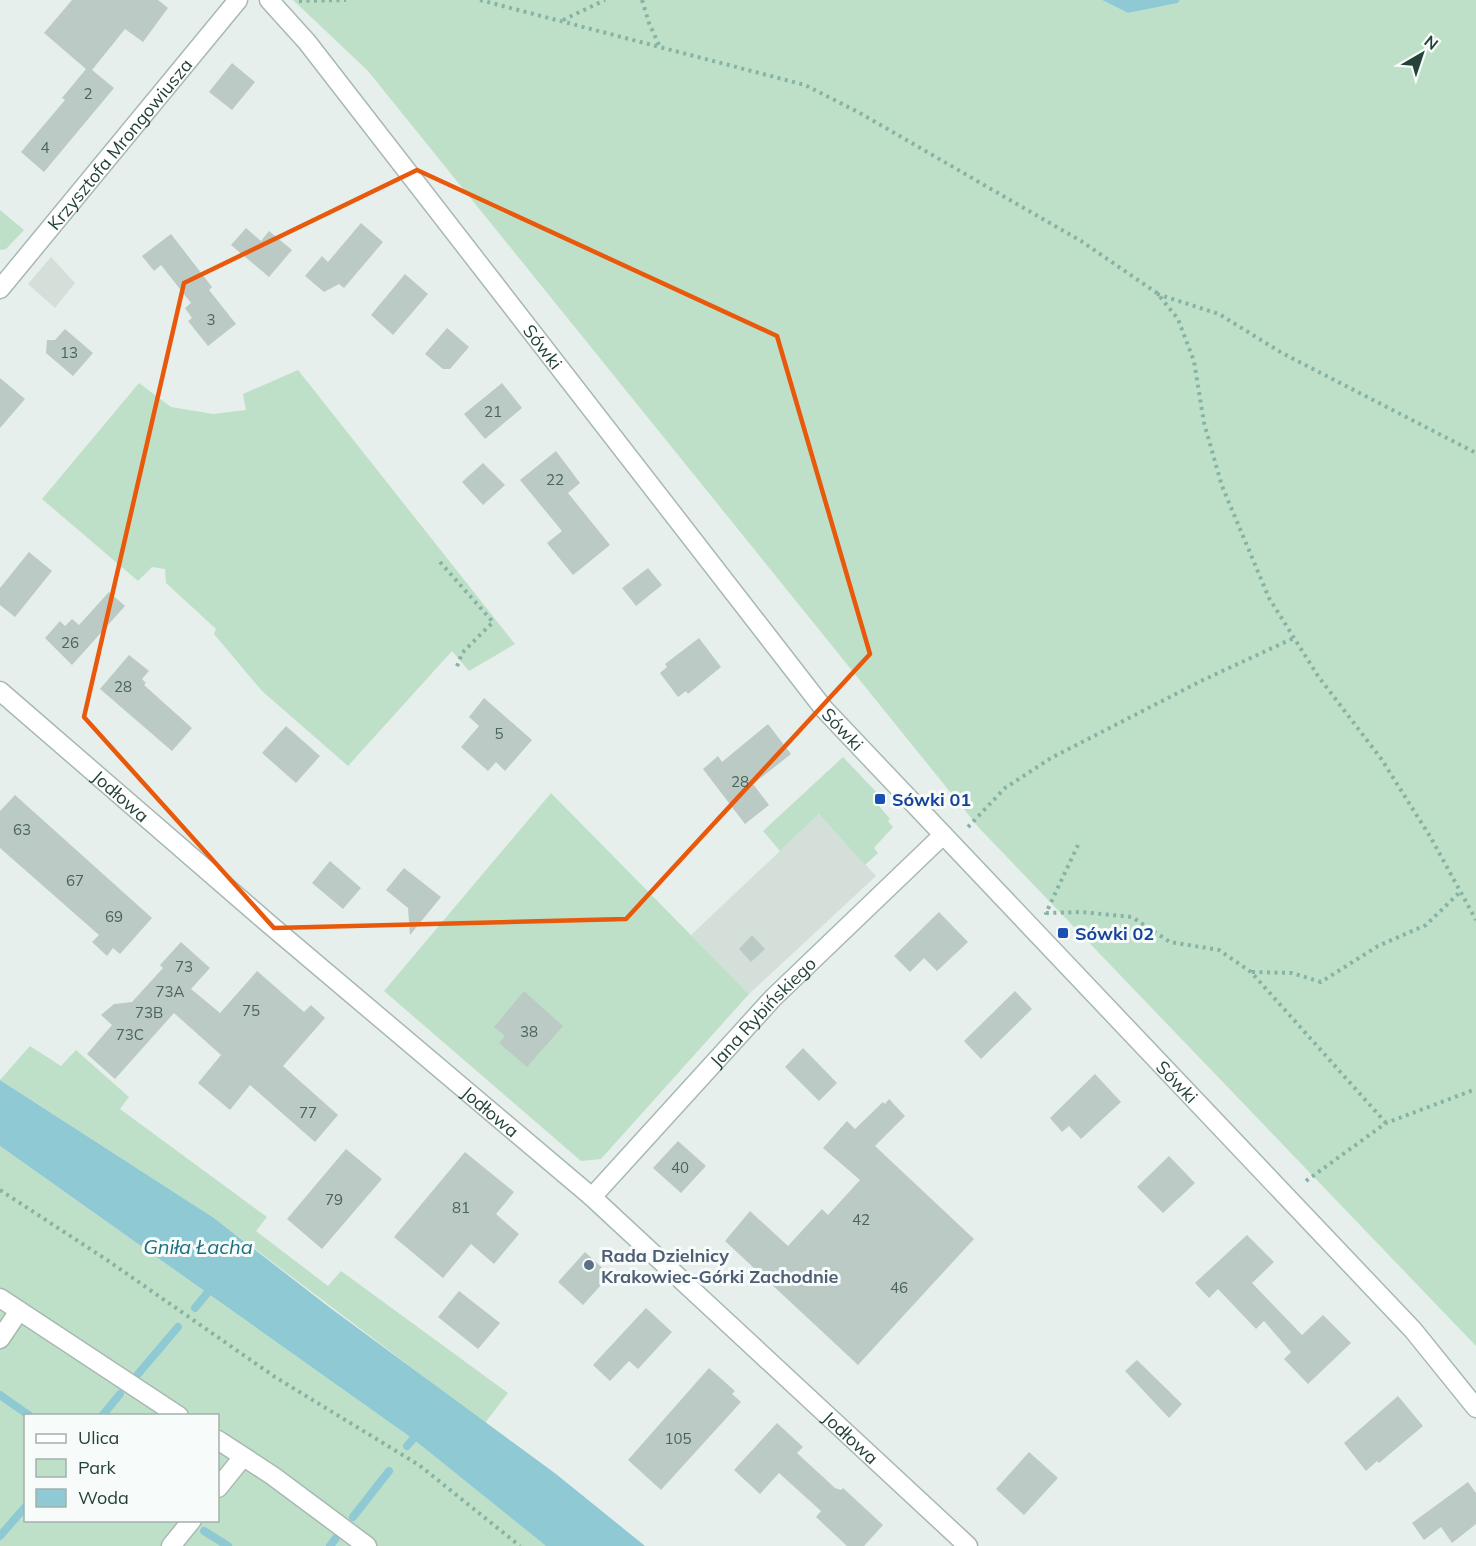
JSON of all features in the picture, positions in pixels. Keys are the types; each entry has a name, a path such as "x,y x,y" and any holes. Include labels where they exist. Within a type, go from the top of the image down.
{"street":[{"name":"Krzysztofa Mrongowiusza","path":"0,289 238,0"},
{"name":"Sówki","path":"269,0 307,42 824,709 942,836 1065,960 1413,1330 1476,1408"},
{"name":"Jodłowa","path":"0,691 269,924 592,1197 968,1546"},
{"name":"Jana Rybińskiego","path":"592,1197 773,998 942,836"},
{"path":"0,1298 175,1414"},
{"path":"0,1339 19,1311"},
{"path":"219,1441 367,1546"},
{"path":"219,1487 243,1457"},
{"path":"171,1546 191,1522"}],"path":[{"path":"269,0 346,0"},
{"path":"480,0 805,85 858,112 1081,241 1156,293 1178,319 1194,361 1204,423 1222,486 1269,598 1318,676 1382,759 1431,838 1476,920"},
{"path":"562,20 605,0"},
{"path":"642,0 648,23 659,45"},
{"path":"1156,293 1219,314 1282,353 1476,453"},
{"path":"440,562 493,622 462,653 456,669"},
{"path":"968,827 1005,788 1051,758 1203,680 1294,638"},
{"path":"1078,845 1046,914 1082,912 1132,917 1170,942 1219,950 1251,972 1386,1123"},
{"path":"1251,972 1293,973 1322,982 1378,946 1426,925 1460,892"},
{"path":"1306,1181 1386,1123 1476,1089"},
{"path":"0,1190 107,1260 275,1377 419,1465 520,1546"}],"highlighted area":[{"path":"417,170 777,336 870,654 626,919 274,928 84,717 184,283"}],"shaded area":[{"path":"51,257 75,283 55,308 28,284"},
{"path":"819,814 876,876 749,994 691,935"}],"green space":[{"path":"293,0 1102,0 1128,13 1178,3 1180,0 1476,0 1476,1346 980,829 368,71"},
{"path":"0,210 24,230 6,249 0,250"},
{"path":"298,370 515,644 469,671 452,651 348,766 262,691 214,634 216,629 166,583 165,569 152,567 138,581 42,499 139,383 171,407 213,414 246,410 243,394"},
{"path":"843,757 880,796 875,801 890,819 888,821 893,827 874,848 878,853 865,865 819,814 780,851 763,831"},
{"path":"551,793 749,994 601,1159 581,1161 384,991"},
{"path":"30,1046 61,1066 76,1050 129,1097 120,1109 267,1217 256,1231 328,1286 341,1271 508,1393 485,1423 214,1218 0,1080"},
{"path":"0,1146 413,1439 546,1546 0,1546"}],"water":[{"path":"1102,0 1180,0 1178,3 1128,13"},
{"name":"Gniła Łacha","path":"0,1080 214,1218 329,1307 556,1474 645,1546 546,1546 413,1439 0,1146"}],"building":[{"path":"72,0 158,0 168,8 143,42 125,29 92,70 114,88 44,172 21,152 65,100 62,98 86,69 44,33"},
{"path":"232,63 255,82 232,110 209,92"},
{"path":"361,223 383,242 344,288 339,284 324,292 305,276 322,256 328,262"},
{"path":"246,228 261,241 269,231 292,250 269,277 231,245"},
{"path":"171,234 212,287 209,290 236,324 208,346 188,321 192,318 185,308 191,303 161,265 154,271 142,256"},
{"path":"405,274 428,294 393,335 371,315"},
{"path":"447,328 469,347 450,369 443,369 425,354"},
{"path":"65,329 93,353 73,376 46,353 47,340 55,340"},
{"path":"0,378 25,399 0,428"},
{"path":"502,383 522,408 485,439 464,414"},
{"path":"556,451 580,483 568,493 610,545 573,575 547,543 562,531 520,480"},
{"path":"483,463 505,485 483,505 462,482"},
{"path":"29,552 52,571 15,617 0,605 0,588"},
{"path":"648,568 662,585 636,606 622,588"},
{"path":"109,592 125,606 72,665 45,638 60,621 65,626 72,619 79,625"},
{"path":"699,638 721,667 688,694 686,691 678,697 660,673 667,667 665,664"},
{"path":"129,655 149,671 142,679 146,683 144,685 192,728 172,751 100,689"},
{"path":"484,698 532,740 505,771 496,762 488,771 461,747 479,726 469,717"},
{"path":"768,724 791,754 753,784 769,805 745,824 703,769 718,756 722,762"},
{"path":"286,726 320,756 296,783 262,753"},
{"path":"15,795 152,918 120,954 113,948 107,956 92,942 99,935 0,848 0,811"},
{"path":"330,861 361,888 343,909 312,883"},
{"path":"404,868 441,897 410,935 408,908 386,890"},
{"path":"939,912 968,942 937,971 924,958 910,972 894,956"},
{"path":"752,935 765,949 751,962 739,949"},
{"path":"181,942 210,968 191,989 220,1013 257,971 304,1012 311,1005 325,1018 283,1066 338,1115 315,1142 250,1085 230,1110 198,1083 221,1055 174,1013 115,1079 87,1054 112,1025 101,1015 114,1004 132,1002 163,968 160,965"},
{"path":"524,991 563,1026 527,1067 499,1043 505,1036 494,1027"},
{"path":"1015,991 1032,1009 981,1059 964,1041"},
{"path":"803,1048 837,1083 819,1101 785,1067"},
{"path":"1095,1074 1121,1102 1081,1139 1069,1126 1062,1132 1050,1118"},
{"path":"889,1099 905,1116 875,1146 974,1239 858,1365 725,1241 750,1211 788,1246 822,1209 828,1215 860,1180 823,1148 847,1121 855,1129"},
{"path":"678,1141 706,1166 681,1193 653,1168"},
{"path":"346,1149 382,1179 322,1249 287,1219"},
{"path":"465,1152 514,1192 496,1214 519,1234 494,1264 471,1244 443,1278 394,1237"},
{"path":"1169,1156 1195,1183 1163,1213 1137,1187"},
{"path":"1247,1235 1274,1262 1252,1283 1302,1335 1323,1315 1351,1343 1308,1384 1284,1359 1291,1352 1264,1321 1256,1329 1218,1289 1209,1298 1195,1283"},
{"path":"585,1252 610,1275 583,1305 558,1282"},
{"path":"459,1291 500,1323 478,1349 438,1317"},
{"path":"646,1308 672,1332 638,1369 629,1361 610,1381 593,1365"},
{"path":"1137,1360 1182,1404 1169,1418 1125,1371"},
{"path":"709,1368 735,1391 732,1394 741,1402 661,1490 628,1460"},
{"path":"1398,1396 1423,1426 1366,1471 1344,1443"},
{"path":"777,1423 803,1447 797,1453 835,1488 841,1490 843,1488 883,1525 864,1546 847,1546 816,1517 821,1511 779,1473 760,1494 734,1470"},
{"path":"1029,1452 1058,1478 1024,1515 996,1489"},
{"path":"1468,1482 1476,1493 1476,1524 1452,1543 1441,1527 1424,1540 1412,1523"}],"waterway":[{"path":"195,1308 208,1292"},
{"path":"138,1374 178,1327"},
{"path":"104,1414 120,1394"},
{"path":"0,1395 27,1414"},
{"path":"407,1446 413,1439"},
{"path":"353,1517 389,1471"},
{"path":"0,1536 24,1508"},
{"path":"204,1531 228,1546"},
{"path":"330,1546 336,1538"}],"place":[{"name":"Sówki 01","path":"880,799"},
{"name":"Sówki 02","path":"1063,933"},
{"name":"Rada Dzielnicy Krakowiec-Górki Zachodnie","path":"589,1265"}]}
